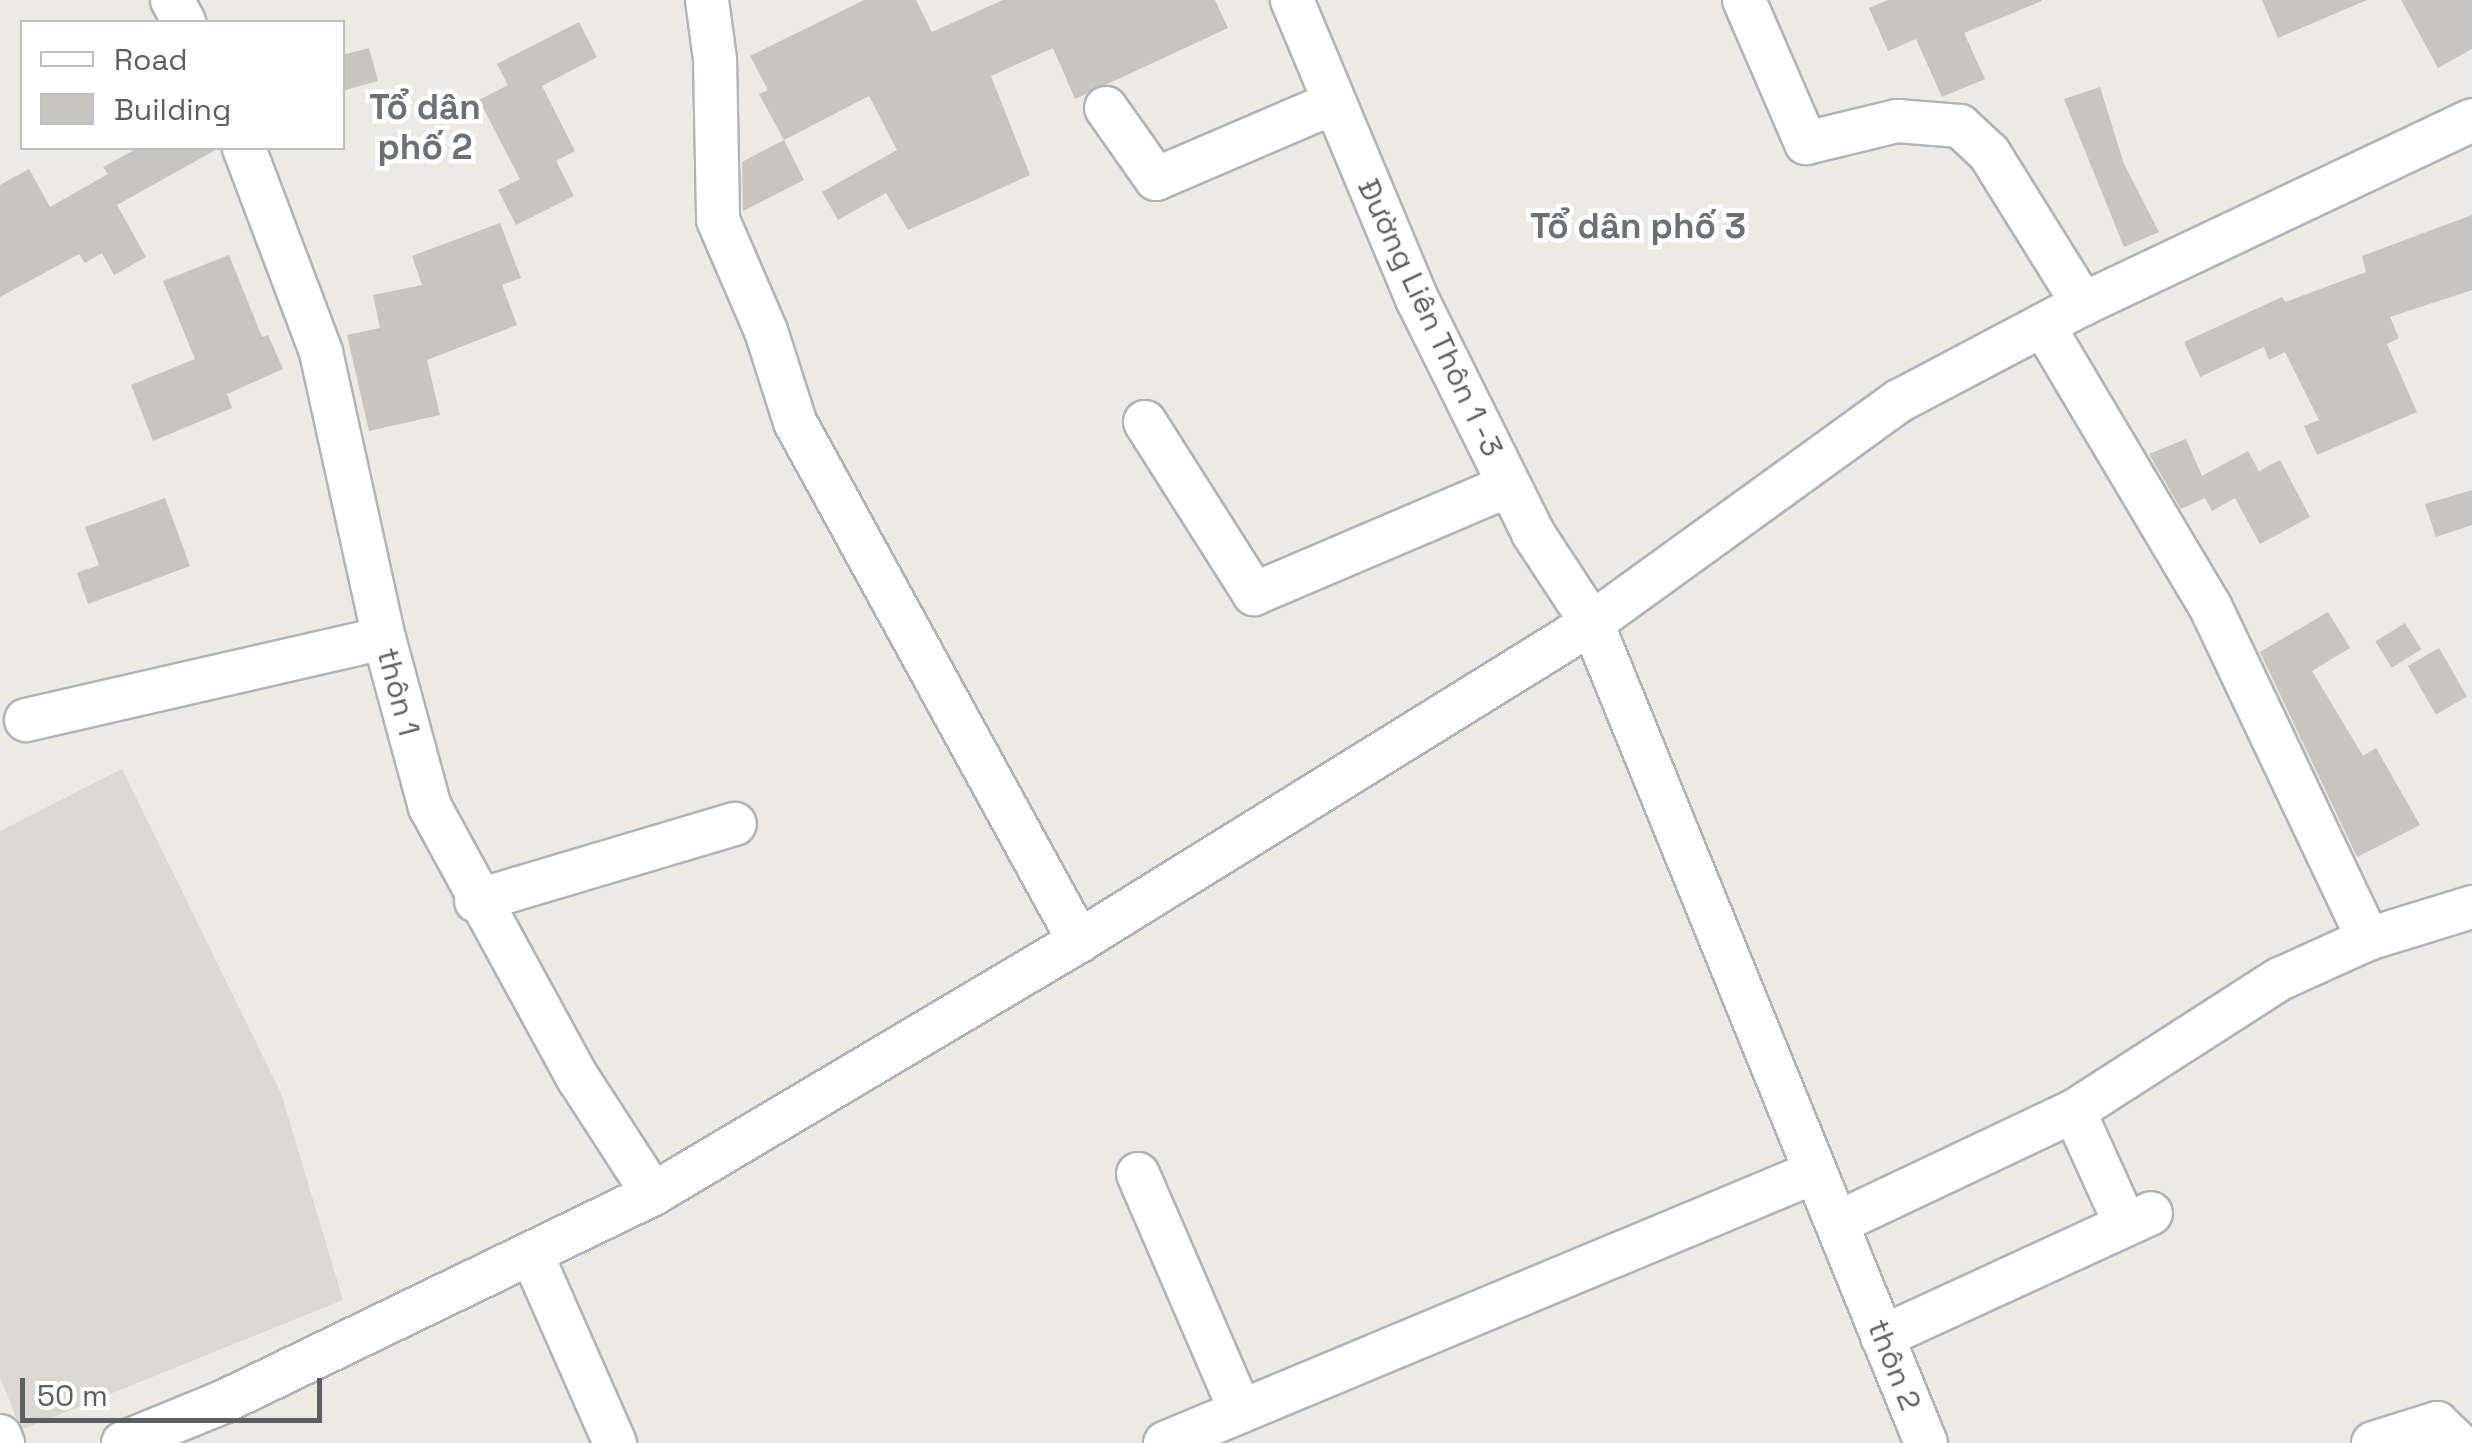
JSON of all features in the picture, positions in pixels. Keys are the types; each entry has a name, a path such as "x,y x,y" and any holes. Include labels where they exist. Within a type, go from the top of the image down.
{"street":[{"path":"707,0 716,59 718,220 766,331 795,422 1080,941"},
{"name":"Đường Liên Thôn 1 -3","path":"1292,0 1331,104 1510,485 1592,623 1814,1172"},
{"path":"1744,0 1806,143 1897,121 1960,126 1989,153 2083,304"},
{"path":"1106,108 1156,179 1331,104"},
{"path":"123,1443 532,1256 653,1194 1080,941 1592,623 1899,401 2083,304 2472,120"},
{"name":"thôn 1","path":"245,150 321,352 384,638 430,807 476,900 653,1194"},
{"path":"2043,325 2210,606 2368,939"},
{"path":"1145,422 1254,594 1510,485"},
{"path":"26,720 384,638"},
{"path":"476,900 735,824"},
{"path":"1837,1223 2074,1110 2280,979 2368,939 2472,907"},
{"path":"1882,1336 2138,1217 2074,1110"},
{"path":"1165,1443 1814,1172"},
{"name":"thôn 2","path":"1814,1172 1926,1443"},
{"path":"1138,1174 1240,1410"},
{"path":"532,1256 615,1443"},
{"path":"2373,1443 2437,1423 2458,1443"}],"shaded area":[{"path":"122,769 281,1093 343,1300 21,1430 0,1377 0,831"}],"building":[{"path":"864,0 916,0 932,32 1003,0 1215,0 1228,28 1075,99 1053,48 991,76 1030,175 908,230 886,193 838,220 822,192 897,150 869,96 784,140 759,94 768,90 750,56"},
{"path":"1888,0 2042,1 1964,33 1985,79 1942,97 1916,39 1888,51 1869,8"},
{"path":"2262,0 2367,0 2278,38"},
{"path":"2401,0 2472,0 2472,49 2438,68"},
{"path":"579,22 597,57 542,86 575,151 556,161 574,196 516,225 498,190 520,179 479,100 508,85 497,64"},
{"path":"369,48 378,81 345,90 345,54"},
{"path":"2100,87 2124,164 2159,232 2124,247 2064,99"},
{"path":"784,140 804,180 743,211 742,162"},
{"path":"134,150 215,150 117,205 146,257 114,275 102,253 85,263 79,254 0,297 0,185 29,169 50,207 108,174 103,167"},
{"path":"2472,215 2472,290 2390,317 2399,338 2387,344 2417,412 2317,455 2304,426 2319,420 2285,352 2269,360 2264,347 2200,377 2184,342 2282,297 2285,302 2366,272 2362,256"},
{"path":"500,223 521,278 502,285 517,325 427,360 440,415 369,431 347,335 380,328 373,295 422,285 412,256"},
{"path":"229,255 262,337 268,335 283,369 227,394 232,408 153,441 131,385 195,359 163,281"},
{"path":"2186,439 2202,476 2248,451 2259,471 2280,460 2310,517 2260,544 2235,498 2212,511 2205,498 2181,509 2149,454"},
{"path":"2472,490 2472,525 2436,537 2425,504"},
{"path":"165,498 190,566 88,604 77,573 99,565 85,527"},
{"path":"2328,612 2350,648 2312,671 2363,756 2376,748 2420,825 2357,857 2260,652"},
{"path":"2405,623 2421,649 2392,668 2375,642"},
{"path":"2439,648 2467,696 2436,714 2408,666"}],"district":[{"name":"Tổ dân phố 2","path":"425,127"},
{"name":"Tổ dân phố 3","path":"1638,226"}]}
